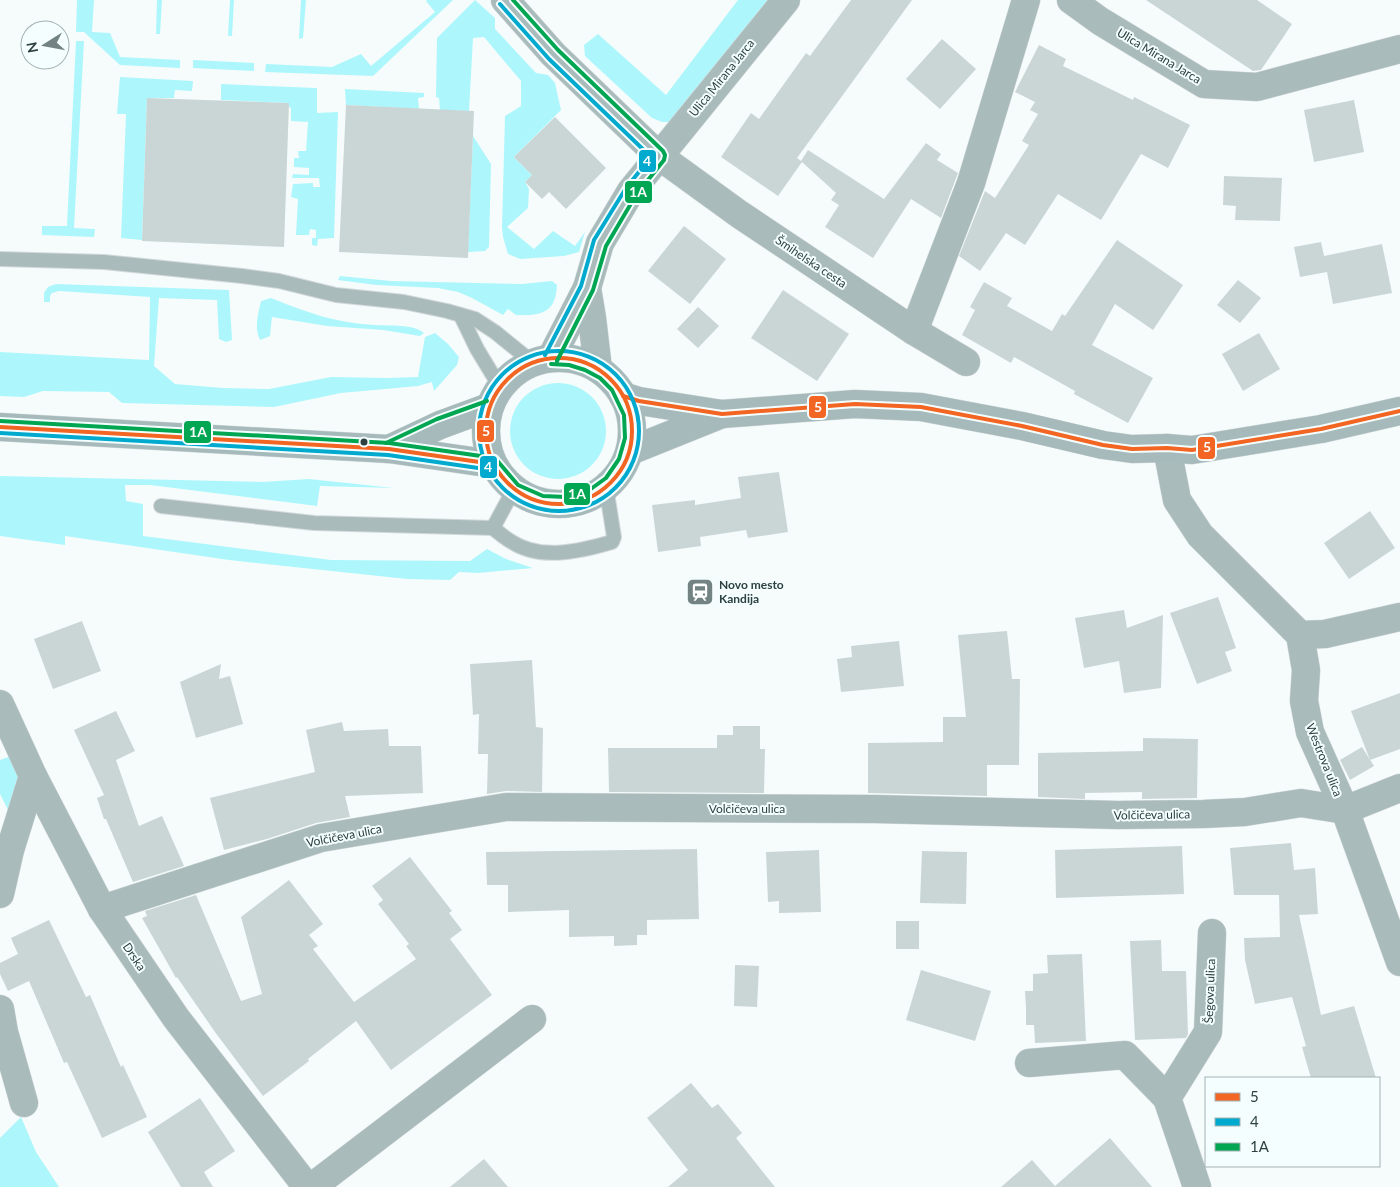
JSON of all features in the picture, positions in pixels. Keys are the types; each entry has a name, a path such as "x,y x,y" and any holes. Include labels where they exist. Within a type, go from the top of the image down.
{"street":[{"name":"Šmihelska cesta","path":"504,0 553,54 658,156 739,214 914,331 966,362"},
{"name":"Ulica Mirana Jarca","path":"658,156 786,0"},
{"path":"914,331 971,183 1026,0"},
{"name":"Ulica Mirana Jarca","path":"1071,0 1100,21 1204,84 1257,87 1400,49"},
{"path":"541,360 576,359 598,369 612,381 623,396 629,409 632,437 630,451 622,469 609,485 592,496 573,503 552,504 532,500 514,490 502,478 493,464 486,442 486,418 494,397 514,372 541,360 558,347 586,288 600,243 631,191 658,156"},
{"path":"586,288 592,318 598,369"},
{"path":"623,396 639,401 722,414 855,404 921,407 1022,426 1103,445 1132,449 1167,448 1192,450 1320,429 1400,411"},
{"path":"389,449 494,397"},
{"path":"630,451 722,414"},
{"path":"0,427 389,449 493,464"},
{"path":"1167,448 1177,500 1200,536 1300,636 1326,634 1400,617"},
{"name":"Westrova ulica","path":"1300,636 1306,670 1304,701 1310,732 1344,810 1400,962"},
{"name":"Drska","path":"0,704 33,776 102,909 176,1018 307,1187"},
{"path":"0,894 10,850 33,776"},
{"path":"1344,810 1400,788"},
{"name":"Volčičeva ulica","path":"102,909 321,838 506,808 875,809 1118,815 1245,812 1301,803 1344,810"},
{"name":"Šegova ulica","path":"1167,1098 1208,1032 1212,933"},
{"path":"0,1009 4,1032 24,1103"},
{"path":"312,1187 532,1018"},
{"path":"1029,1063 1125,1055 1167,1098 1197,1187"}],"lane":[{"path":"0,259 104,262 242,276 279,281 336,294 404,302 475,319 541,360"},
{"path":"461,316 477,349 494,397"},
{"path":"161,506 314,523 493,528 513,544 532,550 571,553 612,542 614,537 607,493 609,485"},
{"path":"493,528 514,490"}],"shaded area":[{"path":"77,0 94,0 92,32 110,33 120,57 180,60 180,68 120,65 84,32 76,32"},
{"path":"157,0 162,0 160,34 156,34"},
{"path":"230,0 234,0 232,36 228,36"},
{"path":"301,0 306,0 303,38 299,39"},
{"path":"427,0 453,0 373,76 265,72 266,64 332,67 361,54 371,66 435,12"},
{"path":"475,0 495,18 495,29 536,73 548,75 555,83 561,110 514,157 532,175 525,182 529,189 528,208 507,227 534,249 553,231 575,246 585,232 579,252 564,256 520,259 508,254 502,227 505,116 521,106 521,81 484,37 473,38 469,111 440,110 439,98 436,97 437,38"},
{"path":"738,0 777,0 670,122 662,122 652,118 585,56 584,45 598,34 666,95"},
{"path":"76,41 84,41 74,228 95,229 94,237 42,235 42,226 67,226"},
{"path":"193,60 254,63 254,71 193,68"},
{"path":"120,77 193,81 192,91 175,90 174,98 147,98 142,240 121,238 126,114 117,114"},
{"path":"221,84 317,88 317,113 338,112 334,238 318,239 317,246 312,245 312,238 316,238 316,230 310,229 309,235 296,235 298,199 291,197 293,184 313,183 313,187 320,187 319,178 292,178 293,174 309,175 309,168 294,167 294,158 299,158 298,151 306,151 308,122 291,121 289,103 221,100"},
{"path":"345,89 424,93 424,97 418,98 419,109 346,105"},
{"path":"473,136 491,164 489,247 485,251 468,252"},
{"path":"340,276 391,281 522,284 552,281 557,285 554,302 546,311 533,315 516,315 508,309 503,315 458,292 438,288 376,285 338,280"},
{"path":"56,284 229,290 232,340 226,342 219,339 217,300 159,298 154,366 175,384 269,389 331,377 418,377 425,337 435,333 459,357 457,365 434,391 432,382 418,386 341,393 274,407 122,403 109,392 43,391 24,397 0,396 0,352 149,360 150,297 59,291 52,293 50,302 44,302 44,293 48,287"},
{"path":"271,298 310,313 335,320 408,327 424,333 420,336 383,330 327,326 272,317 270,336 260,340 257,326 261,301"},
{"path":"558,383 577,386 592,397 603,412 606,431 603,450 592,465 577,476 558,479 539,476 524,465 513,450 510,431 513,412 524,397 539,386"},
{"path":"0,476 262,482 309,479 394,488 320,486 317,506 150,485 125,485 126,501 143,504 143,536 331,560 470,561 487,549 506,559 533,568 478,573 459,572 450,580 407,579 229,560 65,536 65,545 0,536"},
{"path":"11,756 20,778 10,814 0,794 0,760"},
{"path":"21,1117 36,1152 59,1187 0,1187 0,1138"}],"building":[{"path":"851,0 912,0 797,158 801,161 808,150 884,199 926,143 941,154 937,160 958,173 941,218 911,199 873,258 825,227 839,205 831,200 836,193 802,162 778,196 721,157 751,113 759,119 806,53 810,56"},
{"path":"1146,0 1257,0 1292,24 1261,70 1253,71"},
{"path":"942,39 976,69 940,109 906,79"},
{"path":"1039,45 1066,59 1063,66 1133,100 1134,97 1190,125 1168,168 1141,154 1101,220 1058,194 1025,245 1006,233 980,271 959,256 985,191 995,198 1029,145 1022,141 1038,114 1030,110 1035,102 1015,92"},
{"path":"147,98 289,103 284,247 142,241"},
{"path":"1354,100 1364,152 1314,162 1304,110"},
{"path":"346,105 474,111 468,258 339,252"},
{"path":"555,117 606,168 566,209 549,192 542,199 525,182 532,175 514,157"},
{"path":"1224,176 1282,178 1280,221 1235,220 1236,206 1223,205"},
{"path":"684,226 726,259 690,304 648,271"},
{"path":"1117,240 1183,285 1153,330 1115,304 1092,345 1153,378 1128,423 1074,394 1075,391 1014,357 1011,363 962,335 975,310 970,307 984,282 1012,298 1007,306 1052,331 1062,314 1065,316"},
{"path":"1321,242 1324,256 1382,244 1392,293 1333,304 1327,272 1300,277 1294,247"},
{"path":"1238,280 1261,298 1240,323 1217,305"},
{"path":"783,290 849,334 817,381 751,338"},
{"path":"698,307 719,326 698,348 677,329"},
{"path":"1259,333 1280,369 1243,391 1222,354"},
{"path":"779,472 788,532 748,538 746,530 700,537 701,546 658,552 652,505 695,500 695,505 741,498 738,477"},
{"path":"1370,511 1395,548 1349,579 1324,543"},
{"path":"1218,597 1236,648 1225,652 1232,671 1197,684 1170,613"},
{"path":"1124,610 1127,628 1163,615 1161,688 1124,693 1119,661 1084,668 1075,618"},
{"path":"82,621 101,671 53,689 34,639"},
{"path":"1007,631 1012,679 1020,679 1019,765 987,765 987,796 868,793 868,743 943,742 943,717 966,717 958,635"},
{"path":"899,641 904,686 841,692 837,659 852,657 851,646"},
{"path":"532,660 536,727 543,728 542,792 506,791 487,794 488,754 478,754 479,714 473,715 470,664"},
{"path":"221,664 219,679 230,676 243,724 196,738 180,682"},
{"path":"1400,693 1400,749 1370,760 1351,711"},
{"path":"116,711 135,751 116,760 139,826 162,816 184,866 133,882 106,819 104,819 97,798 104,795 74,730"},
{"path":"342,722 344,731 388,729 389,746 421,746 423,793 345,796 350,817 316,823 267,839 224,850 210,798 315,772 306,730"},
{"path":"733,726 760,726 760,749 765,749 764,793 609,792 608,748 717,748 717,735 733,735"},
{"path":"1143,738 1198,739 1197,798 1142,799 1142,792 1085,793 1085,799 1038,797 1038,753 1143,751"},
{"path":"1362,747 1374,766 1350,780 1340,760"},
{"path":"1291,843 1294,870 1315,868 1318,914 1299,915 1321,1015 1354,1006 1376,1077 1311,1077 1302,1047 1306,1046 1292,997 1255,1004 1245,960 1244,938 1280,937 1279,895 1234,895 1230,848"},
{"path":"1182,846 1184,894 1056,898 1055,850"},
{"path":"697,849 699,919 647,920 647,935 637,935 637,945 614,946 614,936 569,937 569,910 508,912 508,885 487,885 486,852"},
{"path":"819,850 821,912 779,913 779,901 768,902 766,852"},
{"path":"922,851 967,852 966,904 920,903"},
{"path":"410,857 452,911 449,913 462,930 450,939 492,995 391,1070 356,1021 308,1059 309,1061 263,1096 176,978 142,918 147,916 145,911 196,895 241,1001 262,994 241,917 289,880 323,924 309,935 318,946 313,949 354,1002 416,959 406,946 409,944 378,904 383,900 372,886"},
{"path":"49,920 86,997 90,995 121,1067 123,1065 147,1117 102,1138 67,1062 64,1063 29,981 8,991 0,974 0,963 18,954 11,938"},
{"path":"896,921 919,921 919,949 896,949"},
{"path":"1161,940 1162,971 1186,971 1188,1034 1186,1038 1135,1040 1130,941"},
{"path":"1082,954 1086,1041 1035,1043 1034,1025 1026,1025 1025,991 1033,991 1033,974 1048,973 1047,955"},
{"path":"735,965 759,966 757,1007 734,1006"},
{"path":"921,970 991,991 975,1041 906,1020"},
{"path":"691,1083 712,1108 718,1104 742,1133 736,1138 775,1187 668,1187 688,1170 647,1118"},
{"path":"200,1098 235,1151 204,1172 213,1187 181,1187 148,1132"},
{"path":"1110,1138 1152,1187 1001,1187 1032,1160 1055,1186"},
{"path":"484,1159 508,1187 450,1187"}],"transit line":[{"name":"1A","path":"513,0 558,50 665,155 664,160 636,195 606,246 593,290 557,361"},
{"name":"4","path":"500,4 549,59 651,157 626,188 594,240 581,286 545,355"},
{"name":"4","path":"559,351 575,353 596,361 615,375 625,387 635,408 639,431 637,447 629,468 615,487 603,497 582,507 559,511 543,509 522,501 503,487 493,475 483,454 479,431 481,415 489,394 503,375 515,365 536,355 559,351"},
{"name":"5","path":"559,358 587,363 611,379 627,403 632,431 627,459 611,483 587,499 559,504 531,499 507,483 491,459 486,431 491,403 507,379 531,363 559,358"},
{"name":"1A","path":"0,421 389,443 495,458 518,485 543,496 566,497 588,491 606,478 619,459 625,438 624,415 612,390 600,378 585,370 569,365 551,364"},
{"name":"5","path":"623,396 639,401 722,414 855,404 921,407 1022,426 1103,445 1132,449 1167,448 1192,450 1321,429 1400,411"},
{"name":"1A","path":"386,443 437,419 487,401"},
{"name":"5","path":"0,427 389,449 493,464"},
{"name":"4","path":"0,433 388,455 492,470"}],"place":[{"name":"Novo mesto Kandija","path":"700,592"}]}
